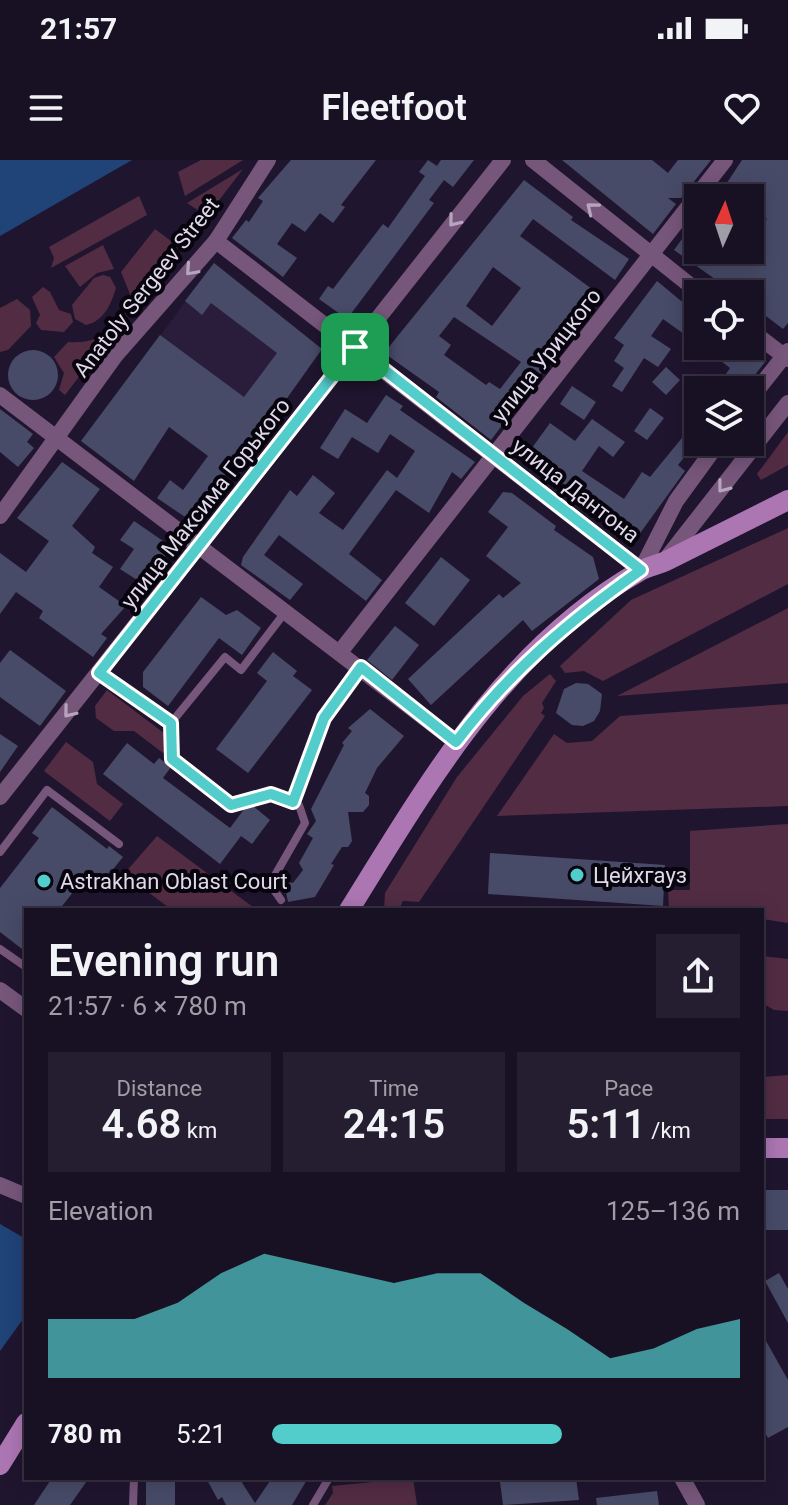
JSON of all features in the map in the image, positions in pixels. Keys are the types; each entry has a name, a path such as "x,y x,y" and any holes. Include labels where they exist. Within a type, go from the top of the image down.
{"main road":[{"path":"350,908 456,742 487,701 530,656 584,610 641,570 788,500"},
{"path":"764,1148 788,1148"},
{"path":"0,1465 24,1426"}],"street":[{"name":"Anatoly Sergeev Street","path":"0,516 58,440 115,356 216,241 268,160"},
{"name":"улица Максима Горького","path":"0,797 503,160"},
{"path":"533,160 684,281"},
{"name":"улица Урицкого","path":"340,652 725,160"},
{"name":"улица Дантона","path":"216,241 641,570"},
{"path":"764,339 787,355 764,382"},
{"path":"0,395 202,545 456,742"},
{"path":"663,562 788,403"},
{"path":"641,570 676,501 709,456"},
{"path":"0,990 24,1008"},
{"path":"0,1185 24,1195"},
{"path":"683,1480 697,1505"}],"lane":[{"path":"281,900 270,884 305,823 299,805 271,794 231,805 172,759 171,723 225,657 241,670 287,611"},
{"path":"293,802 324,718 361,667"},
{"path":"99,673 171,723"},
{"path":"0,852 47,790 119,844"},
{"path":"0,949 24,966"},
{"path":"133,1505 134,1480"},
{"path":"313,1505 328,1480"}],"shaded area":[{"path":"201,160 243,160 185,196 178,172"},
{"path":"243,169 207,216 187,203"},
{"path":"139,196 147,215 51,268 54,258 49,247"},
{"path":"155,229 179,247 122,324 119,320 130,294 121,272"},
{"path":"103,245 114,269 97,273 80,287 65,266"},
{"path":"214,263 322,349 270,422 266,420 241,454 132,374"},
{"path":"103,275 110,277 116,288 114,294 102,316 86,325 75,319 72,305 94,278"},
{"path":"43,287 50,292 59,310 71,314 73,322 64,332 41,330 36,323 40,315 32,297"},
{"path":"17,299 30,310 31,326 8,350 0,352 0,308"},
{"path":"114,324 118,326 65,395 59,390 64,373 54,357 68,342 94,339"},
{"path":"788,432 788,465 761,480 757,474"},
{"path":"788,528 788,584 603,681 584,671 565,673 560,666 631,600"},
{"path":"788,608 788,683 617,696"},
{"path":"550,674 556,681 542,703 544,708 541,713 545,716 419,902 403,901 400,908 384,908 385,893 457,777 523,696"},
{"path":"107,690 173,740 163,753 134,731 114,731 96,718 95,706"},
{"path":"788,704 788,806 497,816 554,734 567,743 592,741 620,716"},
{"path":"66,742 93,762 97,784 123,804 110,821 44,771"},
{"path":"788,824 788,923 764,919 764,908 669,908 668,890 690,890 690,831"},
{"path":"157,836 254,908 169,908 124,874"},
{"path":"764,956 788,959 788,1011 774,1010 764,1004"},
{"path":"788,1075 788,1119 764,1119 764,1077"},
{"path":"413,1480 417,1505 325,1505 333,1493 332,1486"}],"water":[{"path":"0,160 132,160 0,236"},
{"path":"0,1224 24,1238 24,1318 0,1351"}],"building":[{"path":"291,160 376,160 341,205 345,207 333,223 320,213 305,232 292,223 277,244 297,258 283,277 232,238 246,220 249,222 263,201 258,198"},
{"path":"428,160 437,166 441,160 474,160 453,187 444,180 429,200 434,203 347,319 319,299 328,286 333,289 383,224 388,228 425,176 419,172"},
{"path":"562,160 652,160 668,173 678,160 711,160 692,184 684,184 681,198 668,198 676,204 653,234"},
{"path":"742,160 788,160 788,323 783,329 764,315 764,280 716,280 694,264 764,264 764,223 767,219 764,217 764,184 726,184"},
{"path":"524,180 573,217 571,220 629,259 615,280 533,219 520,236 600,295 491,440 436,397 439,392 384,353","holes":["493,267 521,288 492,326 466,306","454,317 521,362 500,389 489,382 486,385 444,355 451,345 439,336"]},
{"path":"684,236 684,257 674,250"},
{"path":"214,263 322,349 270,422 266,419 191,521 157,498 170,480 183,490 208,456 169,427 134,481 81,441 160,335 244,397 277,353 211,303 202,315 185,301"},
{"path":"657,281 684,303 684,334 663,319 651,336 671,349 658,367 644,358 622,392 612,386 624,368 614,361 624,345 614,338"},
{"path":"33,350 51,357 58,375 51,393 33,400 15,393 8,375 15,357"},
{"path":"720,360 765,362 754,376 725,376 730,368"},
{"path":"666,367 680,380 666,395 652,382"},
{"path":"572,386 596,402 584,420 560,404"},
{"path":"386,395 403,406 400,410 475,462 461,479 452,472 429,513 396,490 349,554 382,580 366,601 279,535 264,555 303,584 290,600 241,565 243,557 290,490 297,496 313,475 335,493 319,513 343,530 387,470 397,478 415,451 390,434 378,453 352,437 338,459 320,448 345,409 367,423"},
{"path":"650,408 664,418 647,440 634,431"},
{"path":"0,409 33,434 27,442 34,448 18,467 0,452"},
{"path":"592,419 625,442 613,457 599,446 582,471 624,499 642,472 650,477 684,435 685,456 678,465 685,471 633,543 575,505 580,498 524,459 550,423 575,441"},
{"path":"62,462 100,489 72,526 95,547 92,553 113,567 99,587 126,606 101,634 107,638 93,657 39,618 43,611 16,592 0,614 0,553 26,572 49,541 17,518"},
{"path":"503,492 512,493 556,526 554,530 593,557 599,579 532,631 523,620 431,705 408,679 499,594 503,598 521,583 486,556 508,527 488,512"},
{"path":"134,521 169,545 168,552 145,585 120,569 134,549 120,540"},
{"path":"441,557 470,580 434,626 405,603"},
{"path":"201,597 226,615 237,610 261,628 242,655 219,638 168,706 143,687 143,672"},
{"path":"395,626 419,645 392,680 367,660"},
{"path":"10,650 66,691 40,726 0,697 0,663"},
{"path":"273,652 297,671 293,676 312,690 248,773 216,749 267,681 257,673"},
{"path":"576,683 588,684 602,694 600,711 594,721 583,726 572,725 556,713 564,689"},
{"path":"370,709 404,736 377,768 365,793 369,796 369,805 363,812 348,812 352,841 348,847 342,847 315,897 288,902 284,882 293,883 303,870 299,863 313,838 307,834 316,821 311,809 344,745 342,743 352,731 348,728"},
{"path":"0,734 18,746 0,772"},
{"path":"127,743 154,764 159,758 171,767 163,778 230,828 245,808 253,806 270,820 252,844 241,836 220,864 103,774"},
{"name":"Astrakhan Oblast Court","path":"52,807 107,849 109,846 123,857 101,884 88,873 61,908 24,908 24,950 0,932 0,888 39,838 32,833"},
{"name":"Цейхгауз","path":"490,853 665,865 663,906 488,894"},
{"path":"764,1190 788,1190 788,1230 764,1230"},
{"path":"779,1273 788,1289 788,1323 765,1281"},
{"path":"764,1338 788,1380 788,1427 768,1438 764,1431"},
{"path":"51,1480 88,1480 70,1505 34,1505"},
{"path":"146,1480 175,1480 175,1505 146,1505"},
{"path":"207,1480 240,1480 255,1503 271,1480 307,1480 292,1505 226,1505 222,1497 218,1500"},
{"path":"576,1480 579,1500 503,1505 500,1482"},
{"path":"657,1491 659,1505 597,1505 596,1498"}],"place":[{"name":"Цейхгауз","path":"577,875"},
{"name":"Astrakhan Oblast Court","path":"44,881"}],"route":[{"path":"355,347 641,570 584,610 530,656 487,701 456,742 361,667 324,718 293,802 271,794 231,805 172,759 171,723 99,673 355,347"}]}
